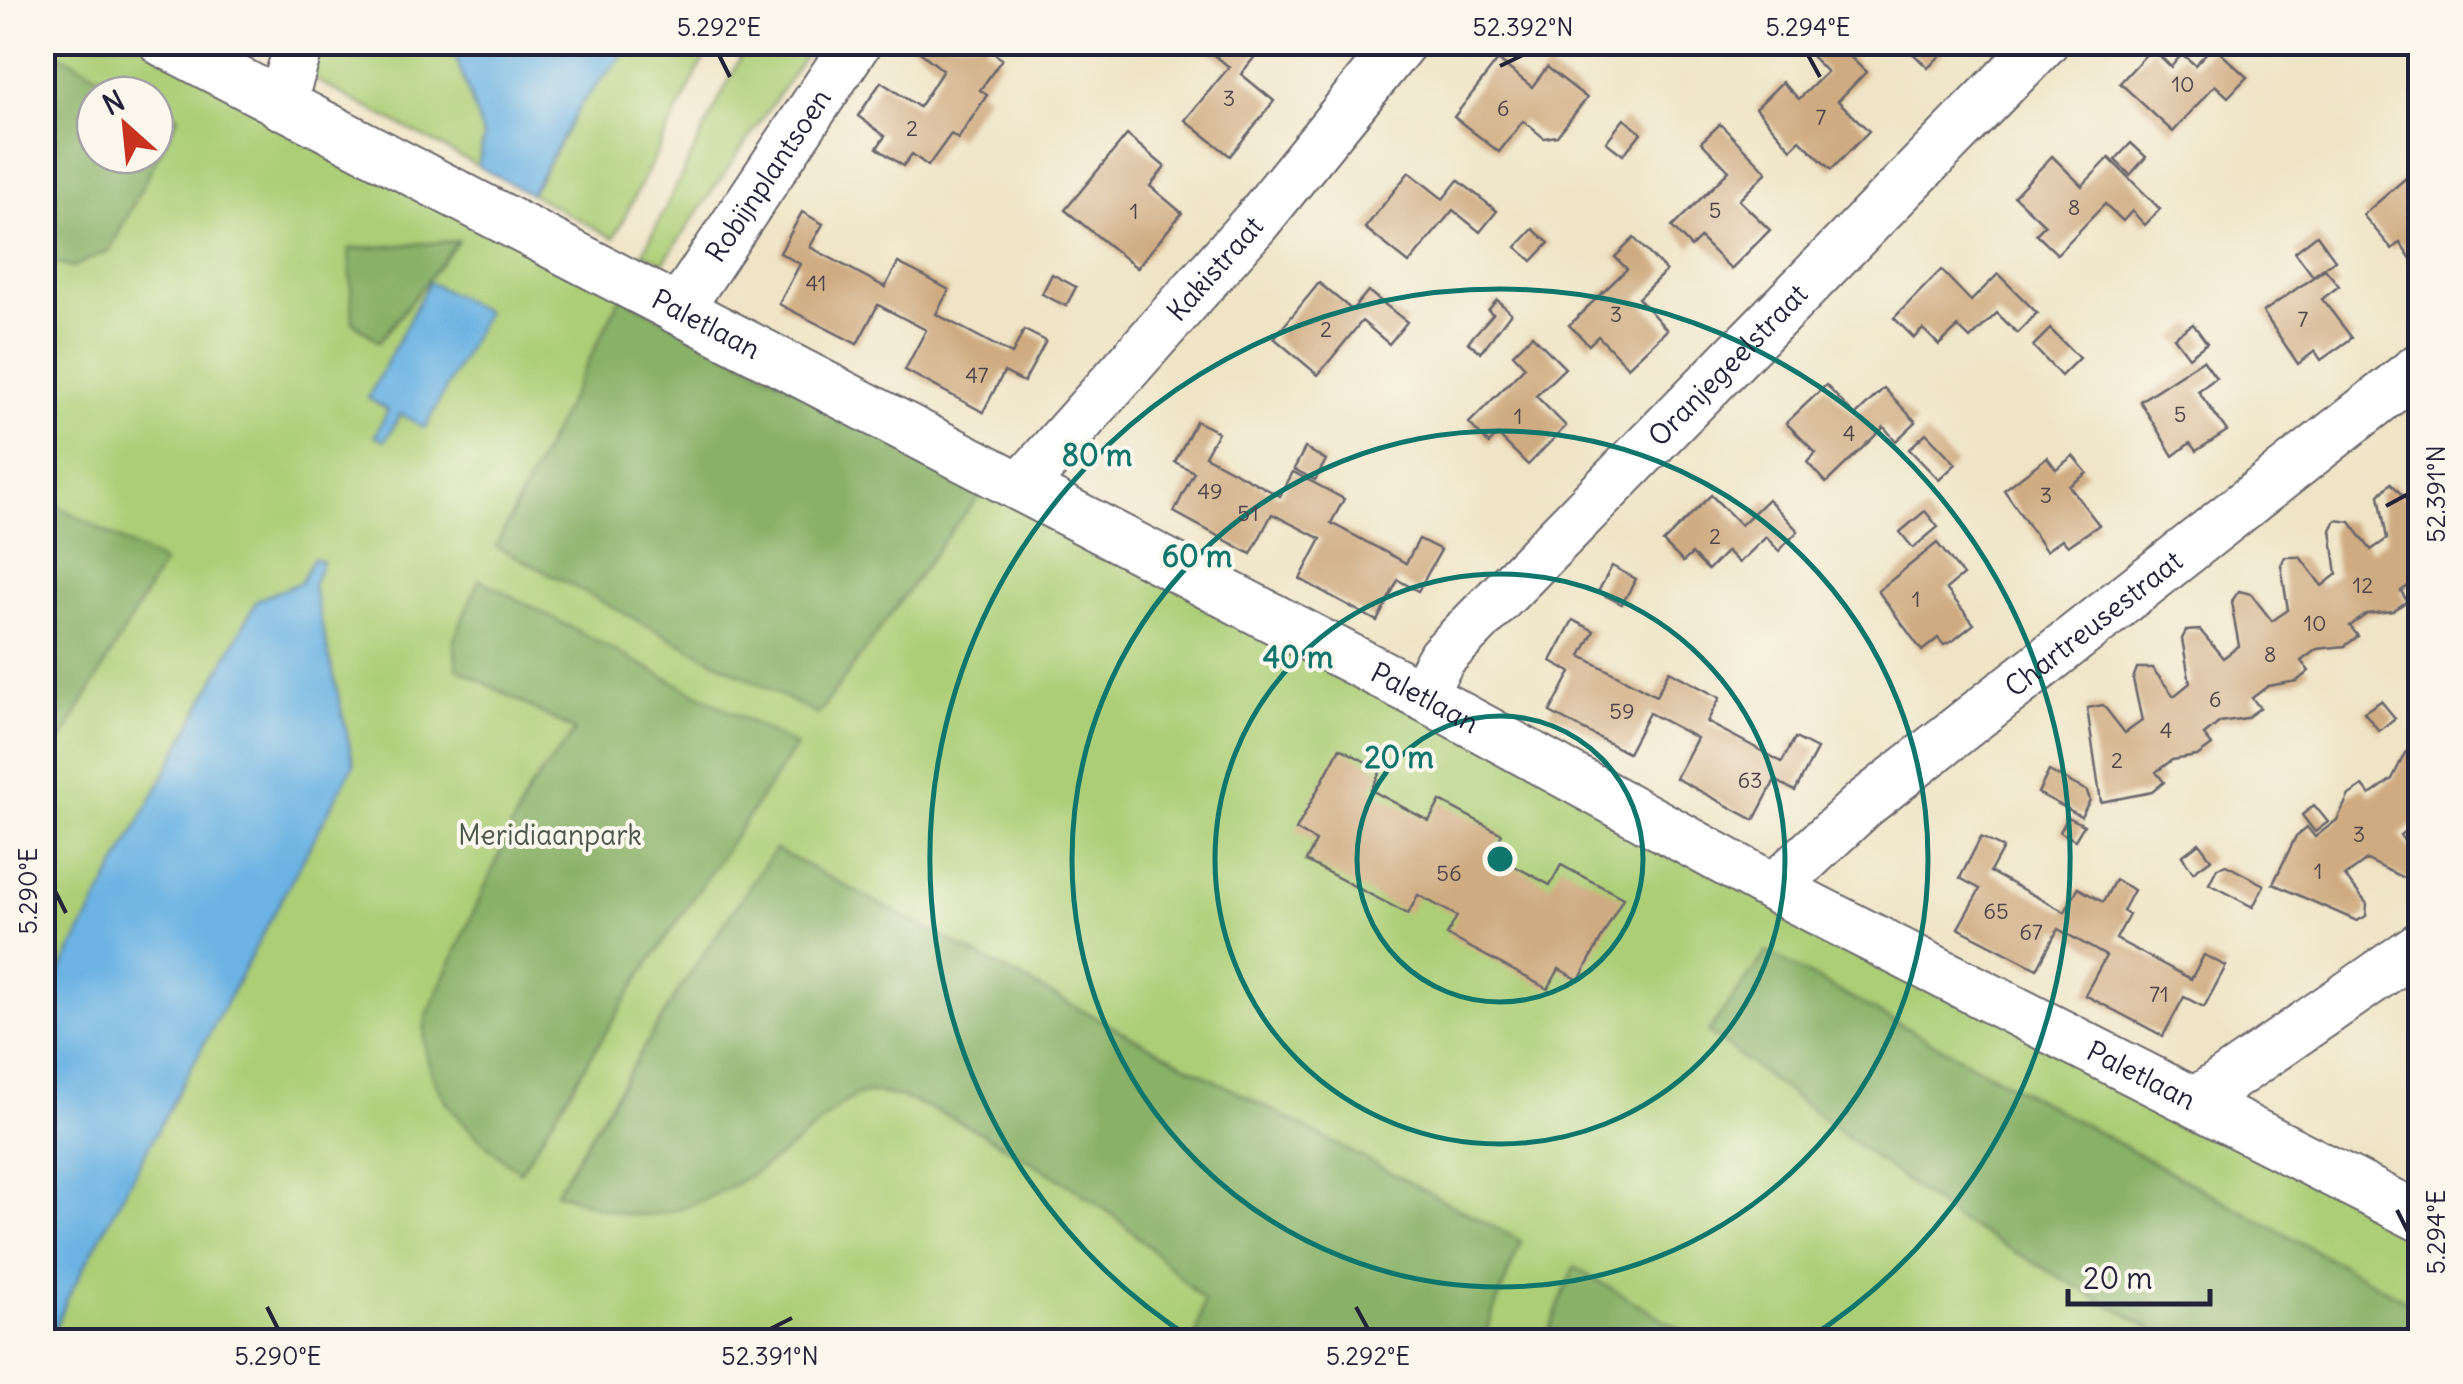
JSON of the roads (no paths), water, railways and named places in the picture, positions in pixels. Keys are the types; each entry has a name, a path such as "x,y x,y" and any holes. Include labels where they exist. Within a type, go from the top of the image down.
{"street":[{"name":"Paletlaan","path":"163,42 1420,695 1774,888 2420,1217"},
{"path":"281,105 300,42"},
{"name":"Robijnplantsoen","path":"678,310 858,42"},
{"name":"Kakistraat","path":"1021,487 1256,222 1402,42"},
{"name":"Oranjegeelstraat","path":"1420,695 1442,657 2044,42"},
{"name":"Chartreusestraat","path":"1774,888 1864,804 2420,366"},
{"path":"2194,1102 2420,946"}],"water":[{"path":"451,42 633,43 582,103 530,194 478,166 484,137"},
{"path":"429,282 486,312 425,428 401,414 385,441 375,436 388,410 368,398"},
{"path":"313,558 322,561 313,586 354,764 68,1297 50,1341 43,1341 43,1004 257,600 301,582"}],"park label":[{"name":"Meridiaanpark","path":"550,835"}]}
